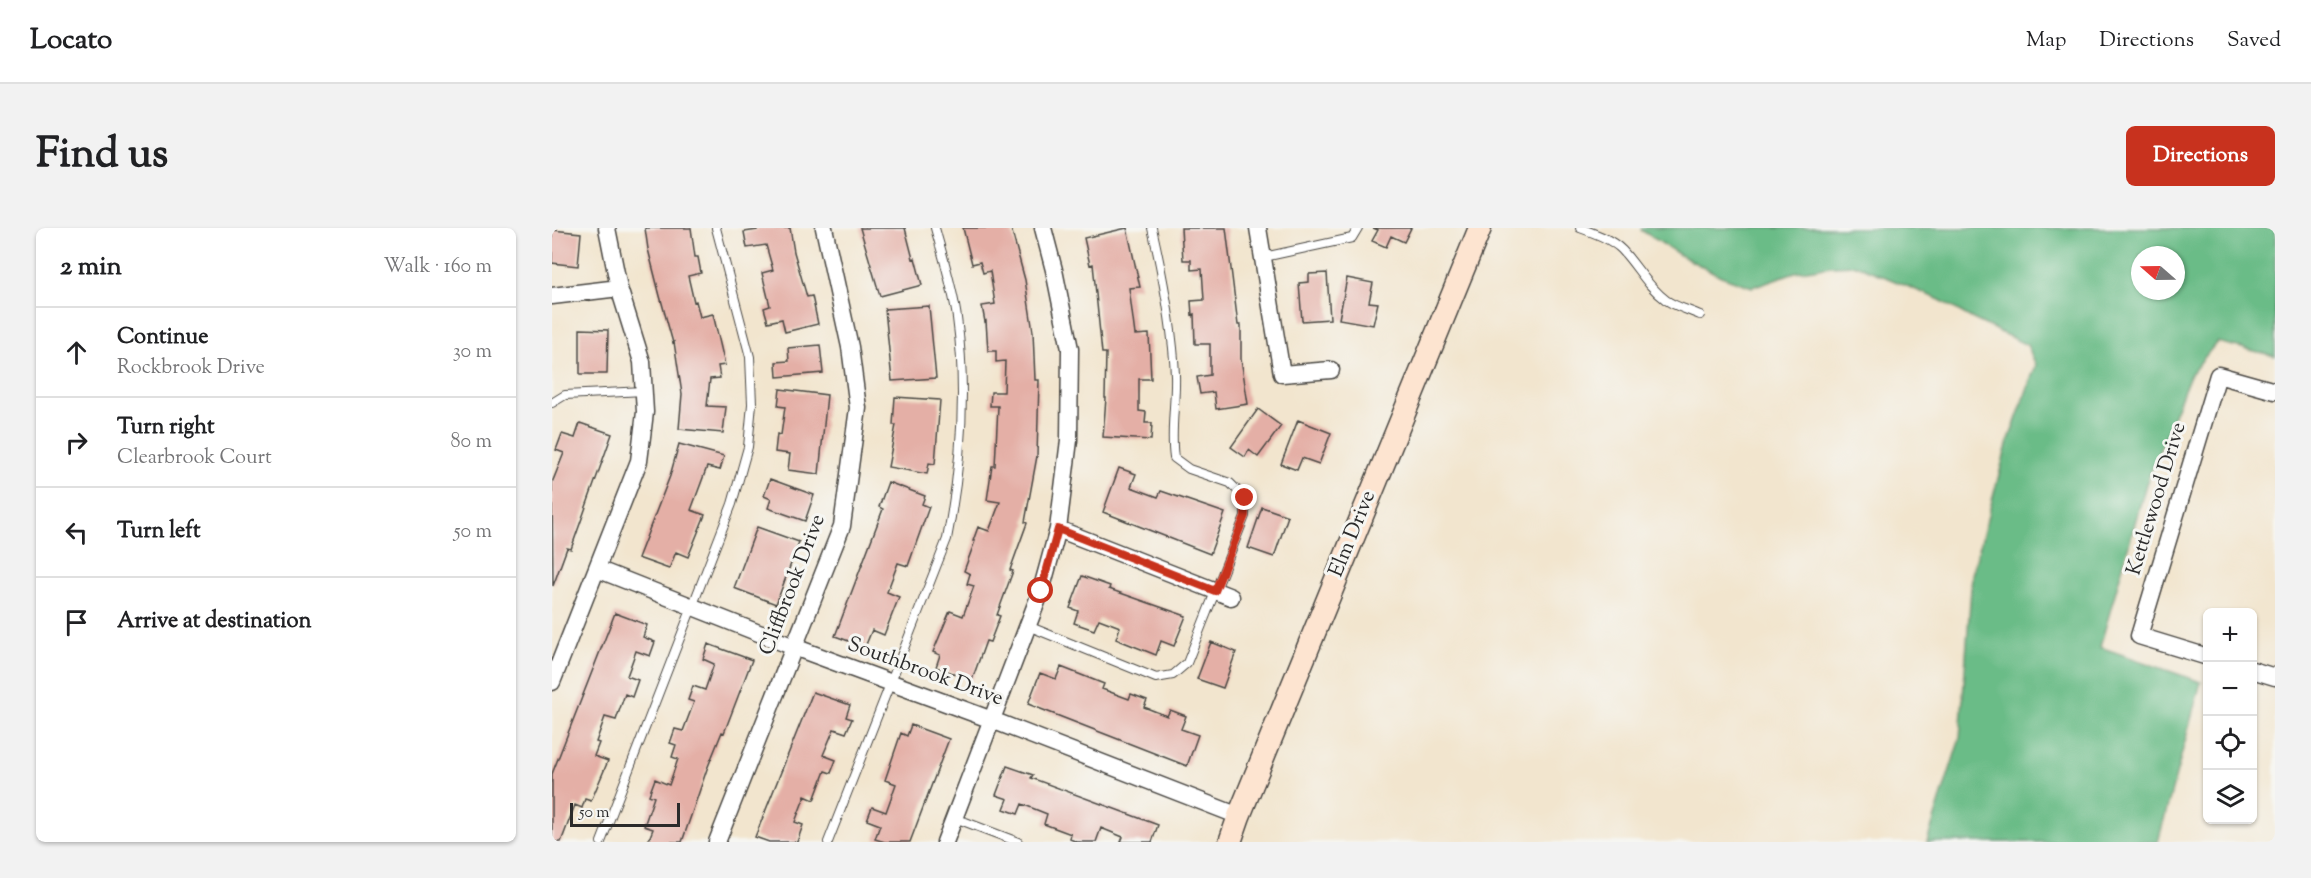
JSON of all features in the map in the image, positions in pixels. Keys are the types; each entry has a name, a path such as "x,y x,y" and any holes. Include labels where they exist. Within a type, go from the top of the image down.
{"street":[{"path":"552,682 639,461 645,412 642,362 619,288 607,228"},
{"name":"Cliffbrook Drive","path":"717,842 842,526 858,408 850,347 824,228"},
{"path":"945,842 1041,591 1058,529 1068,440 1070,349 1043,228"},
{"path":"1258,228 1282,374 1330,370"},
{"name":"Elm Drive","path":"1230,842 1480,228"},
{"path":"552,296 619,288"},
{"name":"Kettlewood Drive","path":"2203,655 2139,636 2218,375 2275,391"},
{"path":"1058,529 1223,594"},
{"name":"Southbrook Drive","path":"597,569 794,647 992,720 1239,816"},
{"path":"2257,671 2275,676"}],"lane":[{"path":"601,842 732,504 748,447 752,404 750,357 716,228"},
{"path":"828,842 947,539 956,491 961,424 958,327 935,228"},
{"path":"1028,626 1156,678 1173,675 1187,663 1223,594 1245,516 1245,498 1230,483 1189,469 1174,458 1172,444 1175,375 1168,315 1152,228"},
{"path":"1264,256 1352,238 1358,228"},
{"path":"1580,228 1621,249 1649,284 1664,298 1700,315"},
{"path":"552,402 565,395 644,391"},
{"path":"955,818 1018,842"}],"green space":[{"path":"1642,228 2275,228 2275,356 2217,342 2190,375 2146,484 2100,647 2201,682 2158,842 1927,842 1960,738 1972,575 2007,445 2036,365 2027,345 1940,300 1857,265 1831,266 1795,272 1752,287 1721,276 1680,255 1641,230"}],"building":[{"path":"645,228 691,228 695,257 698,257 701,273 688,276 694,302 696,301 700,317 713,314 725,365 718,366 720,378 710,379 707,406 726,407 723,433 679,429 682,394 674,342 648,249"},
{"path":"757,228 790,228 794,252 807,297 812,296 818,324 785,332 782,319 768,322 764,308 770,306 762,273 773,270 766,245 747,248 744,232 757,230"},
{"path":"860,228 905,228 922,285 880,296"},
{"path":"963,228 1011,228 1025,280 1033,332 1035,380 1039,380 1037,456 1025,522 1027,523 1010,570 1013,571 997,615 1000,616 990,642 986,641 972,680 936,667 940,655 933,652 950,611 963,616 974,586 967,584 970,574 964,571 975,541 973,541 978,527 989,531 1000,502 987,500 992,466 995,466 998,406 990,406 991,392 1004,392 1005,361 996,362 996,351 988,351 986,321 982,306 995,304 990,271 983,273 980,262 972,264"},
{"path":"1127,228 1140,287 1129,288 1135,335 1149,334 1151,379 1139,379 1139,411 1146,412 1145,423 1152,423 1151,440 1103,437 1106,353 1102,353 1093,264 1090,265 1084,238"},
{"path":"1181,228 1226,228 1238,325 1241,325 1241,359 1248,404 1216,409 1214,392 1200,394 1197,377 1210,375 1210,344 1195,344 1191,301 1204,300 1202,269 1191,270 1191,260 1183,260"},
{"path":"1373,228 1411,228 1404,242 1391,236 1386,247 1372,241 1378,230"},
{"path":"552,230 581,233 578,266 552,263"},
{"path":"1327,273 1330,319 1302,321 1299,283 1309,282 1309,274"},
{"path":"1347,278 1373,283 1369,302 1378,303 1373,325 1339,319"},
{"path":"929,306 936,378 892,381 885,309"},
{"path":"580,329 608,330 607,374 580,374"},
{"path":"820,345 823,373 777,377 776,362 789,361 788,348"},
{"path":"780,389 827,395 819,474 788,470 790,454 775,452 777,434 781,435 785,407 778,406"},
{"path":"895,397 940,400 935,464 929,463 927,474 888,467 896,425 893,425"},
{"path":"1258,409 1281,426 1258,457 1249,450 1245,457 1231,447"},
{"path":"1298,420 1331,433 1319,464 1302,458 1297,470 1281,464"},
{"path":"580,423 612,434 571,549 567,548 553,586 552,483 564,453 556,450 562,434 575,438"},
{"path":"679,444 724,456 720,470 707,467 691,510 705,515 688,557 676,552 669,569 638,558 670,476"},
{"path":"1119,468 1136,474 1131,487 1158,497 1161,491 1225,513 1210,554 1103,512"},
{"path":"770,479 814,495 805,521 768,508 771,499 764,496"},
{"path":"888,482 925,496 922,504 929,507 908,566 898,563 887,592 899,597 884,635 872,630 865,647 835,636 883,509 879,507"},
{"path":"1262,507 1288,516 1274,557 1248,548"},
{"path":"757,527 799,542 776,604 734,588"},
{"path":"1082,576 1110,586 1109,589 1186,616 1174,646 1161,641 1156,655 1116,639 1120,627 1099,619 1094,630 1074,623 1078,611 1070,608"},
{"path":"615,613 647,625 643,637 655,642 650,656 636,651 627,676 638,680 632,697 625,694 616,720 605,717 596,742 599,743 594,756 608,761 591,801 585,799 582,808 575,805 561,842 552,842 552,774"},
{"path":"1211,642 1236,652 1223,688 1197,679"},
{"path":"708,644 752,660 724,733 722,732 707,769 682,842 648,842 653,829 644,826 654,797 649,795 655,779 669,785 678,759 672,757 676,745 670,743 675,729 683,731 694,702 688,700 693,686 705,690 714,664 703,659"},
{"path":"1061,667 1104,684 1102,689 1129,699 1131,694 1147,700 1144,707 1167,716 1170,710 1186,716 1181,729 1198,735 1187,766 1028,704 1040,673 1056,679"},
{"path":"813,692 850,705 846,717 852,719 846,733 834,729 823,755 836,760 831,773 825,771 814,800 805,796 795,822 803,825 797,842 769,842 755,837"},
{"path":"911,725 949,739 910,842 885,842 875,839 880,825 867,820 872,807 886,812 896,784 885,780 901,733 907,736"},
{"path":"1007,766 1033,775 1031,778 1158,825 1152,842 1121,842 1123,837 1101,828 1096,842 1077,842 1070,839 1071,834 1044,824 1047,814 1022,804 1018,814 1004,809 1008,799 996,795"}],"route":[{"path":"1041,591 1058,529 1215,591 1245,516 1245,498"}]}
